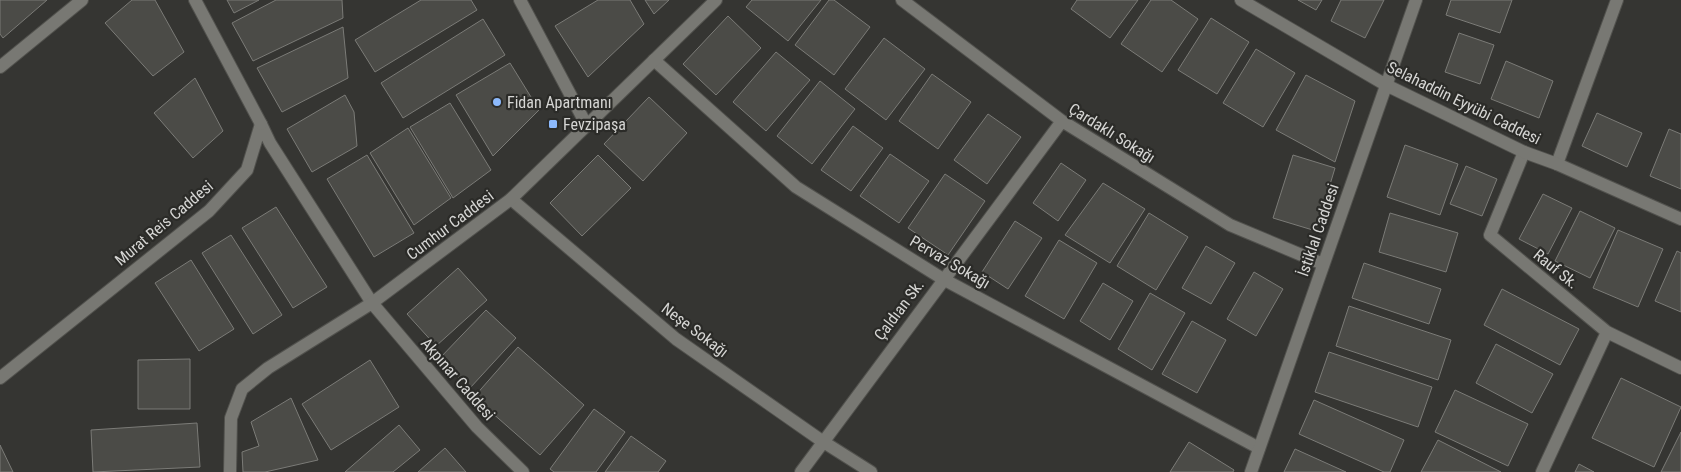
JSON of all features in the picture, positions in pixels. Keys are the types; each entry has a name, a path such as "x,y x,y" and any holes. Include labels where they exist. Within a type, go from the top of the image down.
{"street":[{"path":"0,67 82,0"},
{"path":"195,0 261,124"},
{"path":"520,0 587,126"},
{"name":"Cumhur Caddesi","path":"230,472 231,418 242,389 268,368 372,303 511,199 716,0"},
{"name":"Çardaklı Sokağı","path":"902,0 1062,121 1230,225 1323,264"},
{"name":"Selahaddin Eyyübi Caddesi","path":"1241,0 1386,85 1524,152 1558,164 1681,219"},
{"name":"İstiklal Caddesi","path":"1251,472 1416,0"},
{"path":"1558,164 1617,0"},
{"name":"Pervaz Sokağı","path":"654,60 796,187 943,279 1259,448"},
{"name":"Çaldıan Sk.","path":"801,472 822,441 1062,121"},
{"name":"Akpınar Caddesi","path":"261,124 270,143 372,303 477,428 523,472"},
{"name":"Murat Reis Caddesi","path":"0,378 210,210 247,170 261,124"},
{"name":"Rauf Sk.","path":"1524,152 1490,235 1608,332 1681,368"},
{"name":"Neşe Sokağı","path":"511,199 676,339 822,441 871,472"},
{"path":"1542,472 1608,332"}],"building":[{"path":"0,0 47,0 3,38 0,34"},
{"path":"132,0 155,0 184,52 153,76 105,23"},
{"path":"227,0 259,0 234,13"},
{"path":"276,0 342,0 343,18 253,61 232,23"},
{"path":"421,0 471,0 477,10 375,72 355,40"},
{"path":"598,0 630,0 644,24 588,77 555,26"},
{"path":"645,0 669,0 654,14"},
{"path":"752,0 821,0 788,41 746,7"},
{"path":"829,0 834,0 870,27 834,75 795,45"},
{"path":"1077,0 1138,0 1110,38 1071,9"},
{"path":"1151,0 1171,0 1198,19 1162,72 1121,44"},
{"path":"1298,0 1322,0 1316,10"},
{"path":"1341,0 1384,0 1365,38 1331,21"},
{"path":"1451,0 1512,0 1500,33 1446,15"},
{"path":"728,16 761,48 716,95 683,64"},
{"path":"1211,18 1249,42 1217,94 1178,70"},
{"path":"483,19 505,55 403,118 381,83"},
{"path":"343,27 348,78 282,112 257,68"},
{"path":"1459,33 1494,45 1480,84 1445,72"},
{"path":"884,38 925,69 886,120 845,89"},
{"path":"1256,49 1295,73 1263,127 1223,103"},
{"path":"776,52 810,80 766,131 733,102"},
{"path":"1506,61 1553,81 1539,118 1491,99"},
{"name":"Fidan Apartmanı","path":"510,63 539,110 493,156 456,95"},
{"path":"932,74 971,102 938,149 899,121"},
{"path":"1306,75 1355,101 1335,162 1276,130"},
{"path":"195,78 223,131 193,158 154,113"},
{"path":"820,81 855,109 812,164 777,136"},
{"path":"345,95 354,112 357,146 312,172 287,129"},
{"path":"649,97 687,133 643,181 604,144"},
{"path":"450,103 491,170 453,198 410,127"},
{"path":"1597,113 1642,133 1627,167 1582,146"},
{"path":"988,114 1021,137 987,184 954,160"},
{"path":"853,126 883,148 851,191 821,170"},
{"path":"408,128 451,198 414,225 370,153"},
{"path":"1669,129 1681,134 1681,189 1650,176"},
{"path":"1405,145 1458,164 1440,215 1387,197"},
{"path":"890,154 929,181 899,223 860,196"},
{"path":"367,155 414,233 374,257 327,179"},
{"path":"598,155 631,188 582,236 550,203"},
{"path":"1293,155 1335,168 1316,231 1273,218"},
{"path":"1061,163 1086,180 1058,221 1033,203"},
{"path":"1466,166 1497,179 1482,216 1450,204"},
{"path":"945,174 985,201 948,255 908,228"},
{"path":"1103,183 1145,209 1110,263 1065,235"},
{"path":"1543,194 1572,208 1548,254 1519,239"},
{"path":"276,207 327,287 293,308 242,228"},
{"path":"1580,211 1615,228 1590,278 1555,261"},
{"path":"1149,213 1188,237 1156,290 1117,266"},
{"path":"1390,213 1458,233 1446,272 1379,252"},
{"path":"1015,221 1042,238 1008,289 982,272"},
{"path":"1618,230 1663,249 1638,307 1593,288"},
{"path":"231,235 282,315 253,334 202,253"},
{"path":"1059,240 1097,263 1064,319 1025,296"},
{"path":"1206,246 1235,263 1211,304 1182,288"},
{"path":"1677,251 1681,253 1681,312 1655,301"},
{"path":"191,260 234,329 199,351 155,283"},
{"path":"1364,263 1441,289 1429,324 1352,298"},
{"path":"458,268 487,300 436,346 407,314"},
{"path":"1254,272 1283,289 1256,336 1227,319"},
{"path":"1103,283 1133,301 1110,340 1080,321"},
{"path":"1502,289 1579,329 1560,365 1484,325"},
{"path":"1150,293 1185,313 1152,370 1118,349"},
{"path":"1349,306 1451,340 1438,380 1336,346"},
{"path":"486,310 516,338 470,388 439,359"},
{"path":"1192,321 1226,340 1197,393 1162,374"},
{"path":"1496,344 1553,374 1532,413 1476,383"},
{"path":"518,347 584,405 540,455 474,397"},
{"path":"1329,352 1432,387 1418,427 1315,392"},
{"path":"190,359 190,409 138,409 138,360"},
{"path":"370,360 399,407 331,450 302,404"},
{"path":"1621,378 1681,407 1654,467 1592,438"},
{"path":"1455,390 1528,424 1508,466 1435,432"},
{"path":"291,398 318,460 265,472 243,472 242,452 259,446 251,422"},
{"path":"1314,400 1404,440 1390,472 1384,472 1299,434"},
{"path":"594,409 625,432 596,472 554,472 550,469"},
{"path":"197,423 200,467 93,472 91,430"},
{"path":"399,425 420,450 393,472 345,472"},
{"path":"1681,432 1681,472 1661,472"},
{"path":"631,436 666,461 658,472 605,472"},
{"path":"1438,440 1501,472 1421,472"},
{"path":"1189,442 1234,470 1233,472 1170,472"},
{"path":"0,445 13,472 0,472"},
{"path":"445,448 466,472 418,472"},
{"path":"1295,449 1346,472 1284,472"},
{"path":"1579,464 1594,472 1575,472"}],"place":[{"name":"Fidan Apartmanı","path":"497,102"},
{"name":"Fevzipaşa","path":"553,124"}]}
